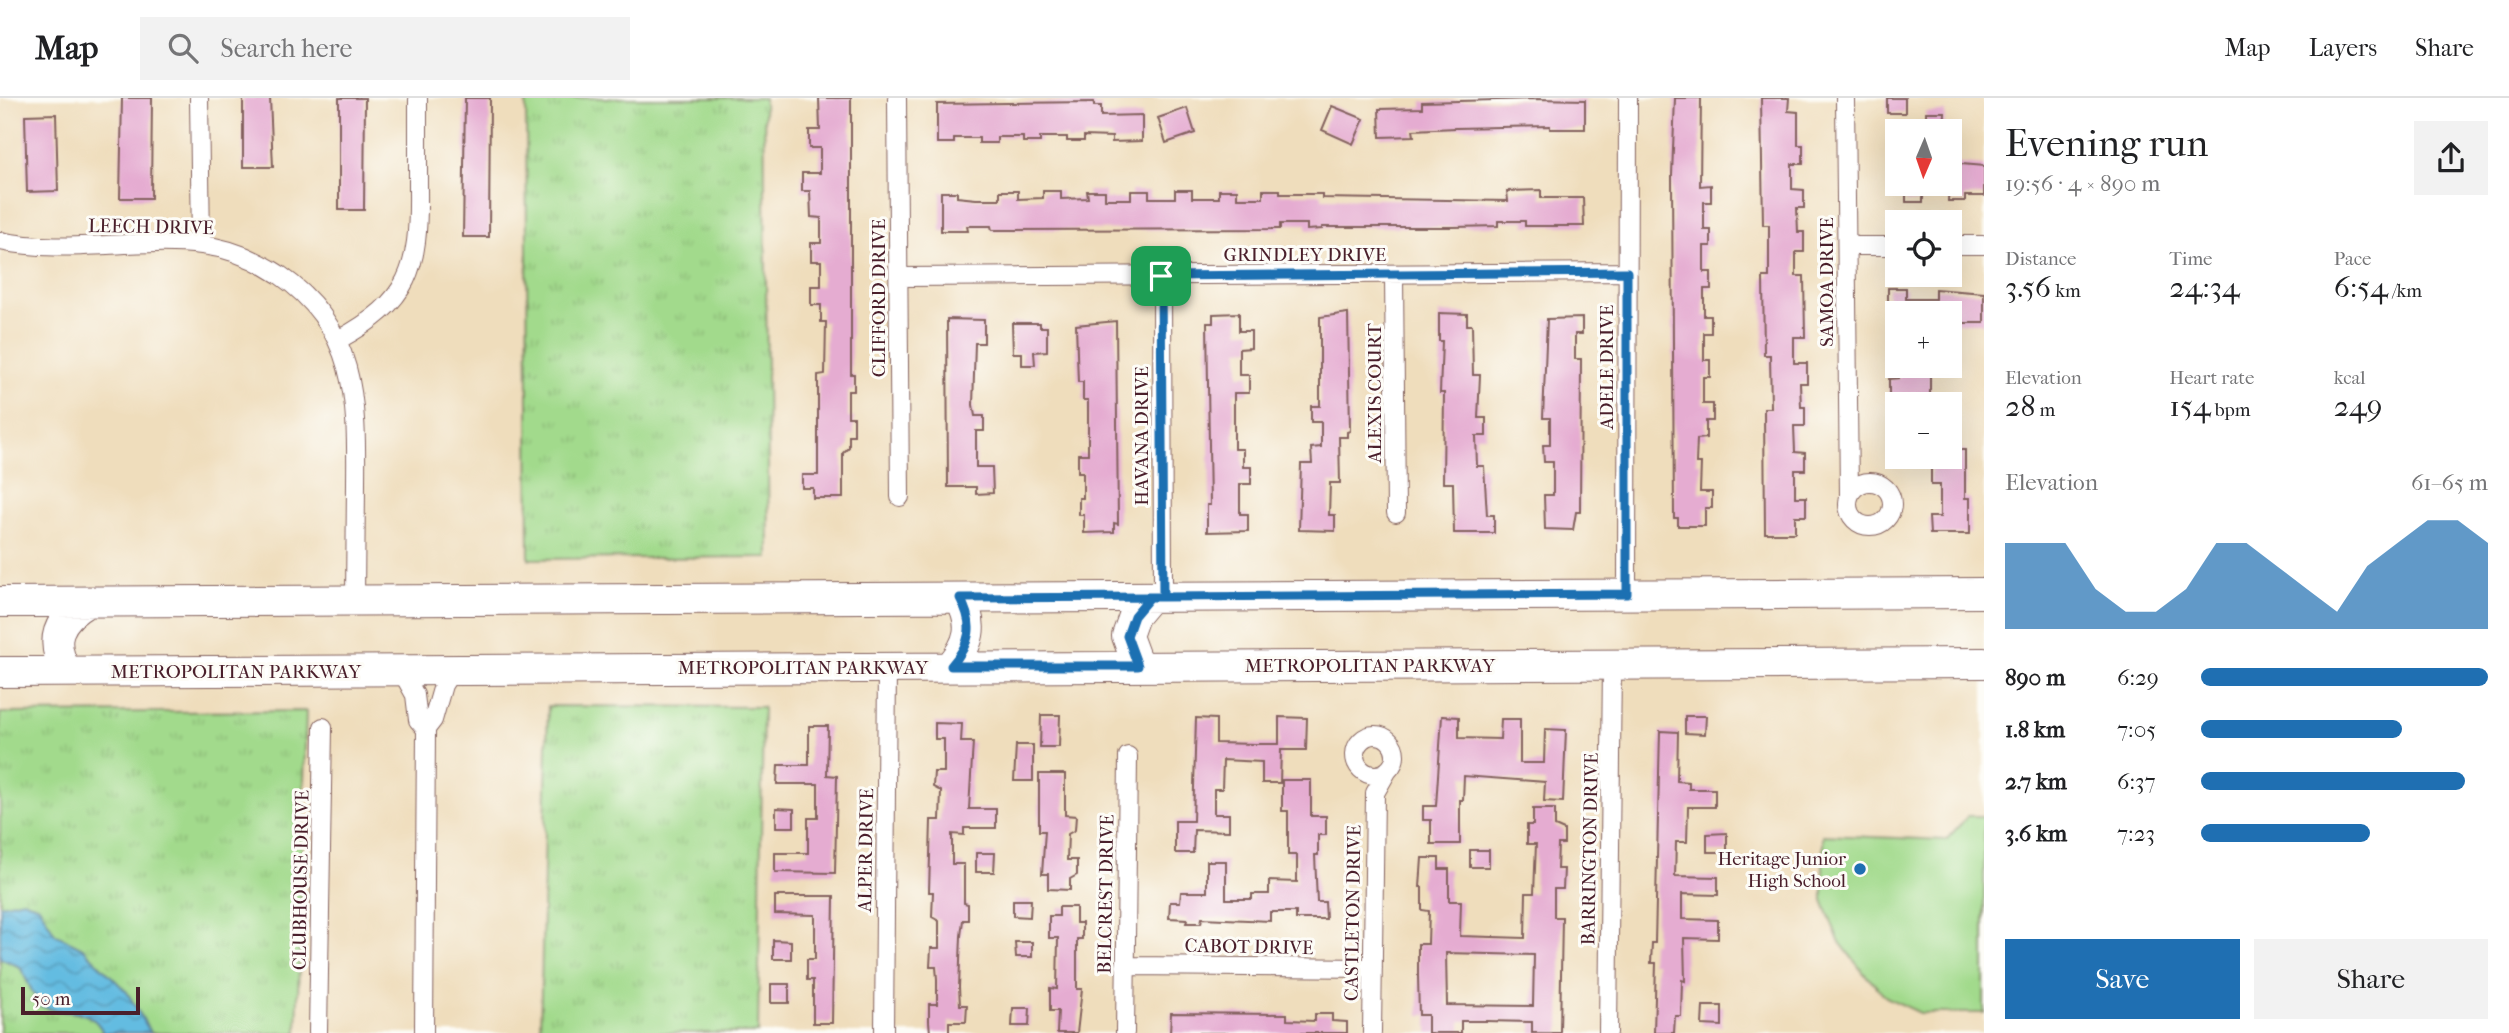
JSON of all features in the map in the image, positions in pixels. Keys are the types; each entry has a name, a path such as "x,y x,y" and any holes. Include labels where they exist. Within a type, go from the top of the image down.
{"main road":[{"path":"0,602 1984,593"},
{"path":"1138,666 1127,636 1134,616 1156,597"},
{"path":"951,666 964,651 971,628 960,598"},
{"path":"66,671 56,650 57,632 66,617 86,602"},
{"name":"METROPOLITAN PARKWAY","path":"0,672 1984,663"}],"street":[{"path":"199,98 201,244"},
{"path":"338,340 361,328 386,307 414,264 419,233 418,98"},
{"name":"CLIFFORD DRIVE","path":"898,98 901,497"},
{"name":"ADELE DRIVE","path":"1627,594 1628,98"},
{"name":"SAMOA DRIVE","path":"1845,98 1849,497"},
{"name":"LEECH DRIVE","path":"0,241 48,246 201,244 242,255 293,284 314,304 338,340 355,398 355,600"},
{"path":"1962,246 1984,245"},
{"path":"1847,246 1885,246"},
{"name":"GRINDLEY DRIVE","path":"899,277 1627,272"},
{"name":"ALEXIS COURT","path":"1394,274 1396,513"},
{"name":"HAVANA DRIVE","path":"1156,597 1161,276"},
{"path":"1849,466 1869,482 1882,485 1890,495 1892,508 1886,520 1874,526 1856,520 1849,510 1849,497 1857,486 1869,482"},
{"name":"BARRINGTON DRIVE","path":"1608,1033 1612,664"},
{"name":"ALPER DRIVE","path":"884,1033 887,667"},
{"path":"401,670 415,695 418,720 426,729"},
{"path":"424,1033 426,729 433,720 438,695 453,670"},
{"name":"CLUBHOUSE DRIVE","path":"318,1033 323,727"},
{"path":"1362,771 1375,775 1388,770 1395,758 1393,744 1375,735 1362,740 1355,752 1357,765 1375,793"},
{"name":"BELCREST DRIVE","path":"1125,1033 1128,756"},
{"name":"CASTLETON DRIVE","path":"1372,1033 1375,793 1388,770"},
{"name":"CABOT DRIVE","path":"1125,965 1373,968"}],"green space":[{"path":"526,98 764,98 769,557 529,559"},
{"path":"548,706 763,707 758,1033 540,1033"},
{"path":"306,711 297,1033 0,1033 0,713"},
{"path":"1968,816 1984,816 1984,1013 1920,1013 1886,997 1839,941 1823,900 1823,835 1946,840"}],"water":[{"path":"23,900 39,906 55,934 83,948 127,992 151,1033 103,1033 98,1024 84,1014 48,1009 39,1005 20,967 0,958 0,905"}],"building":[{"path":"122,98 152,98 151,198 120,198"},
{"path":"243,98 270,98 273,167 243,167"},
{"path":"339,98 365,98 364,210 339,210"},
{"path":"465,98 490,98 489,237 463,237"},
{"path":"819,98 851,98 851,374 854,374 854,391 848,391 848,417 854,417 854,435 849,435 849,447 843,453 843,498 813,498 813,488 802,488 802,475 818,475 818,375 825,374 826,322 821,322 821,305 811,305 811,286 821,286 821,261 811,261 811,243 821,243 821,218 811,217 810,191 802,191 802,173 820,173 820,148 809,148 809,130 820,130"},
{"path":"1675,98 1701,98 1700,186 1711,185 1711,202 1704,202 1704,230 1711,230 1711,246 1704,246 1704,272 1711,272 1711,289 1704,289 1704,316 1711,316 1711,333 1704,333 1704,360 1710,360 1710,377 1703,377 1703,404 1713,404 1713,421 1706,421 1706,438 1697,439 1696,463 1701,463 1700,492 1712,492 1712,508 1705,508 1705,526 1678,526 1678,518 1674,518 1672,175"},
{"path":"1761,98 1789,98 1788,111 1798,112 1798,145 1803,145 1803,164 1792,164 1792,189 1804,190 1804,208 1797,208 1798,232 1804,232 1804,252 1796,252 1796,276 1804,276 1805,337 1794,337 1794,363 1807,363 1807,383 1800,383 1801,407 1805,407 1805,426 1794,426 1795,452 1805,453 1805,470 1795,470 1795,497 1806,497 1806,516 1795,516 1795,533 1765,533 1764,408 1771,408 1770,355 1764,355 1763,277 1769,277 1769,225 1763,225"},
{"path":"1887,98 1905,98 1905,113 1887,113"},
{"path":"1585,100 1585,129 1550,129 1550,126 1456,128 1413,130 1414,136 1380,137 1379,109 1422,108 1422,102"},
{"path":"1094,102 1094,106 1101,106 1101,116 1142,115 1142,141 1112,142 1112,137 1084,136 1084,141 1067,141 1067,137 1040,137 1040,142 1023,142 1023,137 997,137 997,143 979,143 979,138 954,138 954,143 937,143 937,104"},
{"path":"1332,106 1364,119 1353,144 1322,130"},
{"path":"1187,108 1195,133 1166,143 1158,118"},
{"path":"1926,112 1945,112 1945,119 1926,119"},
{"path":"56,114 58,191 27,192 25,115"},
{"path":"1962,164 1984,166 1984,196 1965,196 1965,201 1948,201 1948,196 1962,196"},
{"path":"1175,190 1192,190 1192,198 1219,198 1219,190 1237,190 1237,198 1263,198 1263,190 1280,190 1280,194 1322,194 1322,198 1508,201 1507,191 1541,190 1541,198 1583,198 1584,226 1525,226 1525,221 1498,221 1498,226 1322,227 1307,230 1307,224 1280,224 1280,229 992,230 991,226 967,226 968,231 941,231 941,192 957,192 957,197 1000,199 1000,191 1018,191 1018,199 1043,198 1043,191 1061,191 1061,199 1088,198 1087,191 1105,191 1105,199 1131,199 1131,191 1149,191 1149,198 1175,198"},
{"path":"1906,196 1923,196 1923,202 1906,202"},
{"path":"1888,288 1906,288 1906,299 1935,299 1935,289 1984,293 1984,323 1962,323 1962,301 1888,301"},
{"path":"1239,313 1239,331 1251,331 1251,348 1239,349 1239,375 1249,375 1249,393 1234,393 1234,449 1243,449 1243,467 1251,467 1251,484 1240,484 1240,514 1248,514 1248,531 1207,532 1207,505 1210,505 1207,323 1213,323 1213,314"},
{"path":"1348,313 1350,431 1347,432 1347,437 1339,437 1340,483 1330,483 1329,515 1335,515 1335,531 1299,530 1301,464 1312,464 1311,448 1321,447 1321,422 1311,422 1311,406 1320,406 1320,317"},
{"path":"1439,313 1467,314 1467,325 1472,325 1473,375 1480,375 1478,418 1486,418 1486,436 1476,436 1477,466 1484,466 1487,515 1494,515 1494,533 1454,533 1453,483 1443,483 1444,393 1440,393 1442,341 1439,341"},
{"path":"1582,318 1582,334 1575,334 1575,359 1581,359 1580,512 1576,512 1573,530 1545,529 1544,495 1553,495 1553,462 1544,462 1543,445 1550,445 1550,418 1543,418 1547,319"},
{"path":"947,319 984,320 984,343 975,343 973,405 975,416 984,416 984,431 976,431 976,467 992,467 993,493 976,494 976,487 948,487"},
{"path":"1116,321 1118,524 1114,523 1114,532 1084,533 1084,515 1079,515 1079,498 1083,498 1083,472 1078,472 1078,454 1088,454 1088,400 1083,400 1083,382 1078,382 1076,325"},
{"path":"1012,323 1040,323 1040,327 1047,327 1047,351 1034,352 1035,365 1022,365 1022,353 1013,353"},
{"path":"1930,378 1930,392 1889,392 1889,379"},
{"path":"1962,450 1965,450 1965,498 1970,498 1970,534 1930,534 1929,517 1940,517 1940,485 1931,485 1931,469 1962,469"},
{"path":"1041,715 1060,715 1059,747 1040,747"},
{"path":"1442,716 1459,717 1459,738 1500,739 1501,719 1520,719 1520,763 1544,763 1545,729 1566,730 1563,802 1544,801 1545,782 1464,776 1463,800 1460,800 1460,844 1431,844 1431,820 1423,820 1423,806 1436,806"},
{"path":"1685,716 1706,716 1705,734 1685,733"},
{"path":"1279,717 1307,718 1306,750 1281,750 1280,783 1262,783 1262,762 1223,760 1222,789 1214,789 1214,814 1229,814 1229,831 1194,830 1193,853 1175,853 1175,821 1193,821 1196,718 1216,719 1216,743 1279,744"},
{"path":"935,723 962,724 961,742 973,742 969,809 996,809 996,828 964,828 964,835 952,834 952,864 964,864 964,903 968,904 968,920 963,920 961,936 959,987 960,1005 967,1005 966,1022 949,1022 949,1033 930,1033 929,1021 929,1004 937,1004 936,967 930,967 931,948 939,948 939,921 932,917 933,892 929,892 931,820 940,820 941,791 933,787 934,772 944,772 944,739 935,739"},
{"path":"809,726 828,726 827,775 837,776 835,873 775,872 775,853 808,853 808,818 818,818 818,784 777,784 778,765 809,765"},
{"path":"1660,731 1678,732 1677,781 1689,782 1689,789 1715,789 1715,807 1688,807 1687,842 1676,842 1675,876 1718,877 1718,895 1682,894 1682,919 1718,920 1718,939 1684,938 1685,981 1682,980 1681,1016 1675,1016 1674,1033 1654,1033 1656,963 1651,963 1652,943 1655,943"},
{"path":"1016,745 1033,745 1033,781 1014,781"},
{"path":"1039,774 1065,774 1065,815 1076,816 1075,830 1068,834 1067,860 1077,860 1077,875 1070,879 1070,890 1048,889 1048,874 1042,874 1045,831 1039,831"},
{"path":"1282,780 1311,780 1311,816 1326,816 1326,835 1318,835 1318,855 1315,855 1317,902 1325,902 1326,919 1296,919 1296,912 1270,912 1270,921 1202,918 1201,923 1186,923 1187,919 1169,918 1170,902 1180,902 1181,892 1207,892 1207,861 1226,861 1226,899 1252,899 1252,894 1269,894 1269,881 1297,882 1297,855 1288,855 1288,811 1282,811"},
{"path":"776,808 794,809 794,827 776,827"},
{"path":"1533,809 1555,809 1555,826 1564,830 1564,844 1558,844 1557,869 1564,869 1563,889 1554,889 1554,917 1562,917 1560,1033 1532,1033 1532,1022 1461,1021 1461,1033 1428,1033 1428,1015 1419,1015 1418,944 1428,944 1429,911 1422,910 1422,858 1439,858 1439,869 1449,869 1449,901 1461,901 1460,936 1525,938 1526,893 1534,893 1536,844 1527,844 1527,825 1533,825","holes":["1446,953 1534,955 1533,1006 1447,1005"]},
{"path":"1727,833 1727,852 1707,852 1707,834"},
{"path":"1470,850 1489,850 1489,867 1470,867"},
{"path":"976,853 995,853 994,872 976,872"},
{"path":"775,896 834,896 832,1023 813,1023 813,980 807,980 807,959 815,959 815,915 775,914"},
{"path":"1013,900 1031,900 1030,917 1013,916"},
{"path":"1059,907 1076,907 1076,923 1082,923 1082,939 1077,939 1077,989 1082,989 1077,1033 1057,1033 1058,1011 1050,1011 1050,988 1057,989 1058,938 1049,938 1049,916 1059,916"},
{"path":"773,940 791,941 791,959 773,959"},
{"path":"1015,942 1032,942 1032,957 1016,957"},
{"path":"771,984 789,984 789,1003 771,1003"},
{"path":"1703,1006 1722,1006 1722,1026 1702,1025"},
{"path":"1013,1008 1030,1008 1029,1026 1012,1026"},
{"path":"1171,1013 1287,1014 1287,1020 1315,1021 1315,1014 1332,1014 1332,1021 1347,1022 1347,1033 1170,1033"}],"place":[{"name":"Heritage Junior High School","path":"1860,869"}],"route":[{"path":"1161,276 1163,597 1150,597 1055,597 960,598 966,608 971,628 964,651 951,666 1138,666 1128,645 1127,636 1134,616 1150,597 1163,597 1254,596 1529,595 1627,594 1627,272 1161,276"}]}
